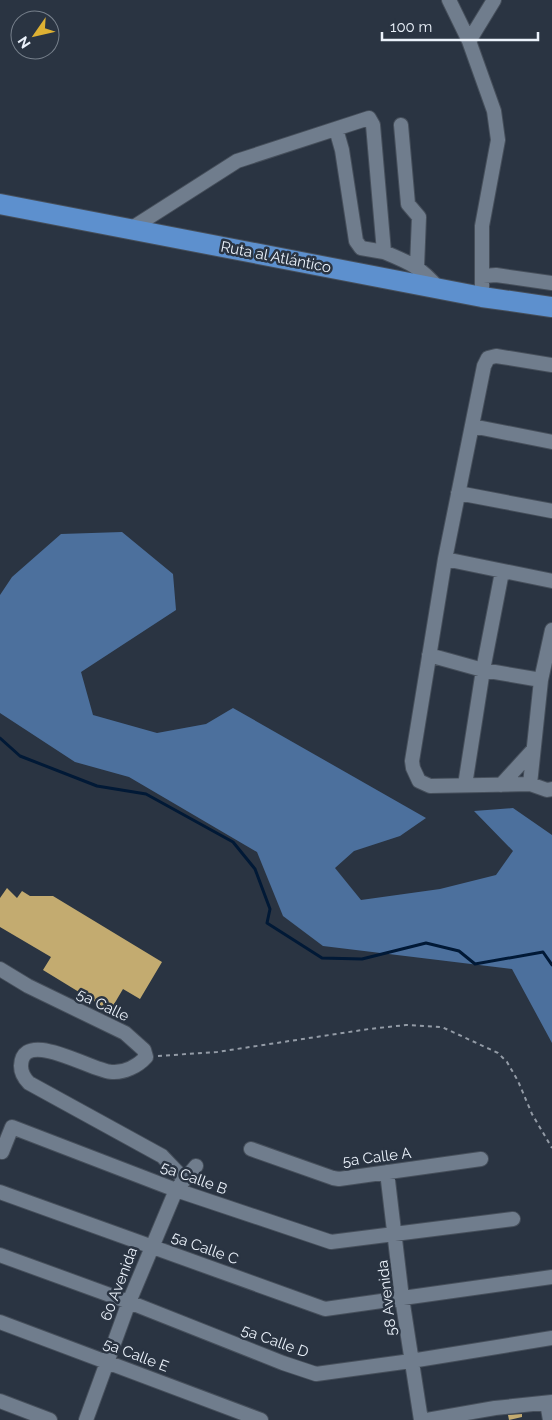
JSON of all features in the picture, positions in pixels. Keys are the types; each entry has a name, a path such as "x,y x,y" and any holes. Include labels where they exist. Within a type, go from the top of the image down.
{"highway":[{"name":"Ruta al Atlántico","path":"0,204 482,298 552,306"},
{"name":"Ruta al Atlántico","path":"0,217 508,314 552,318"}],"street":[{"path":"449,0 469,41 494,111 498,140 482,226 482,298"},
{"path":"469,41 494,0"},
{"path":"129,230 236,161 369,118 373,124 384,252"},
{"path":"401,125 408,204 419,217 418,267"},
{"path":"336,129 342,150 356,241 361,248 384,252 418,267 438,288"},
{"path":"482,276 496,275 552,283"},
{"path":"552,364 496,356 488,358 484,366 445,559 412,761 419,781 430,786 530,784 547,790 552,789"},
{"path":"472,426 552,442"},
{"path":"458,493 552,512"},
{"path":"445,559 552,581"},
{"path":"465,785 483,670 502,572"},
{"path":"530,784 541,680 552,630"},
{"path":"429,655 483,670 541,680"},
{"path":"501,785 533,750"},
{"name":"5a Calle","path":"0,969 28,986 125,1033 144,1050 146,1057"},
{"path":"146,1057 141,1062 122,1071 110,1072 62,1054 38,1048 32,1049 24,1056 21,1066 22,1073 29,1083 162,1156 180,1184 196,1166"},
{"name":"5a Calle B","path":"2,1152 12,1127 180,1184 331,1242 513,1219"},
{"name":"5a Calle A","path":"250,1149 333,1178 481,1159"},
{"name":"58 Avenida","path":"388,1172 402,1298 421,1420"},
{"name":"60 Avenida","path":"86,1420 151,1246 180,1184"},
{"name":"5a Calle C","path":"0,1192 318,1308 325,1309 552,1277"},
{"name":"5a Calle D","path":"0,1255 316,1374 412,1361 552,1338"},
{"name":"5a Calle E","path":"0,1322 261,1420"},
{"path":"0,1401 31,1417 50,1420"},
{"path":"426,1420 487,1415 550,1402 550,1420"}],"path":[{"path":"146,1057 217,1052 406,1024 442,1027 498,1053 507,1062 518,1081 532,1114 552,1148"}],"shaded area":[{"path":"122,532 173,574 176,610 81,672 93,715 157,733 206,724 233,708 426,818 400,836 354,851 335,868 361,900 440,889 496,875 513,851 474,811 513,808 552,835 552,1043 512,969 323,946 283,916 257,852 129,777 75,762 0,713 0,595 12,577 61,534"}],"building":[{"path":"7,888 17,898 22,891 30,896 53,896 162,962 140,999 123,989 110,1011 43,970 51,957 0,927 0,898"},
{"path":"522,1414 522,1417 509,1420 508,1415"}],"waterway":[{"path":"0,738 20,756 97,786 146,794 233,842 255,869 270,909 267,923 322,958 362,959 426,943 459,951 475,964 543,952 552,965"}]}
